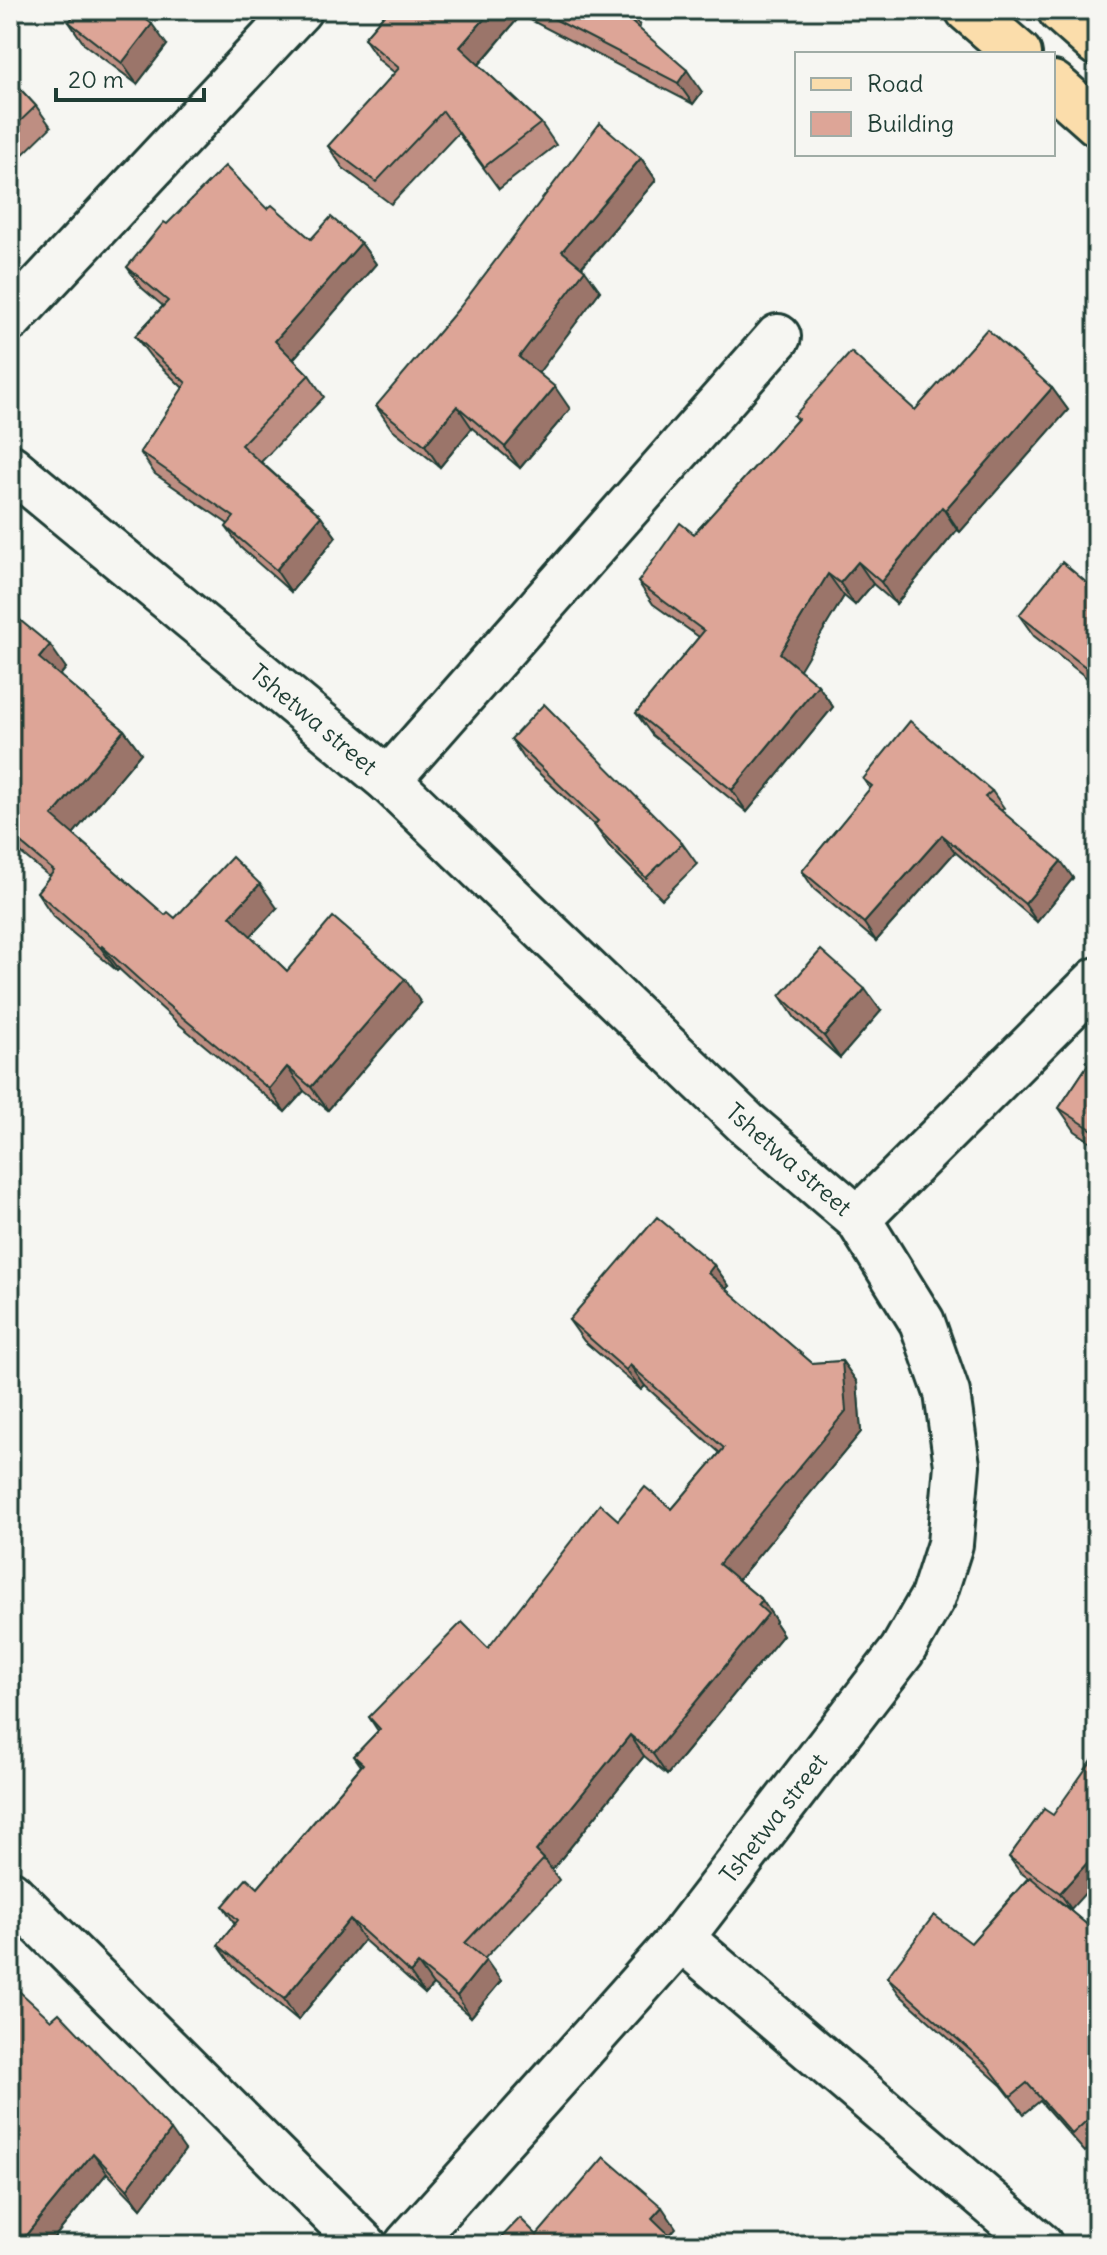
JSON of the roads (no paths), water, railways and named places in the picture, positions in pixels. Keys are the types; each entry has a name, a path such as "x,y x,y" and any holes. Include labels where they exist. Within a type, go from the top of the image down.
{"main road":[{"path":"968,10 1017,52"},
{"path":"1060,10 1097,43"},
{"path":"1055,86 1097,123"}],"street":[{"path":"10,319 299,10"},
{"path":"388,780 778,337"},
{"name":"Tshetwa street","path":"10,467 388,780 746,1123 858,1219 922,1322 947,1393 957,1465 950,1544 933,1597 902,1651 681,1938 407,2245"},
{"path":"858,1219 1097,980"},
{"path":"10,1893 364,2245"},
{"path":"681,1938 1040,2245"}]}
